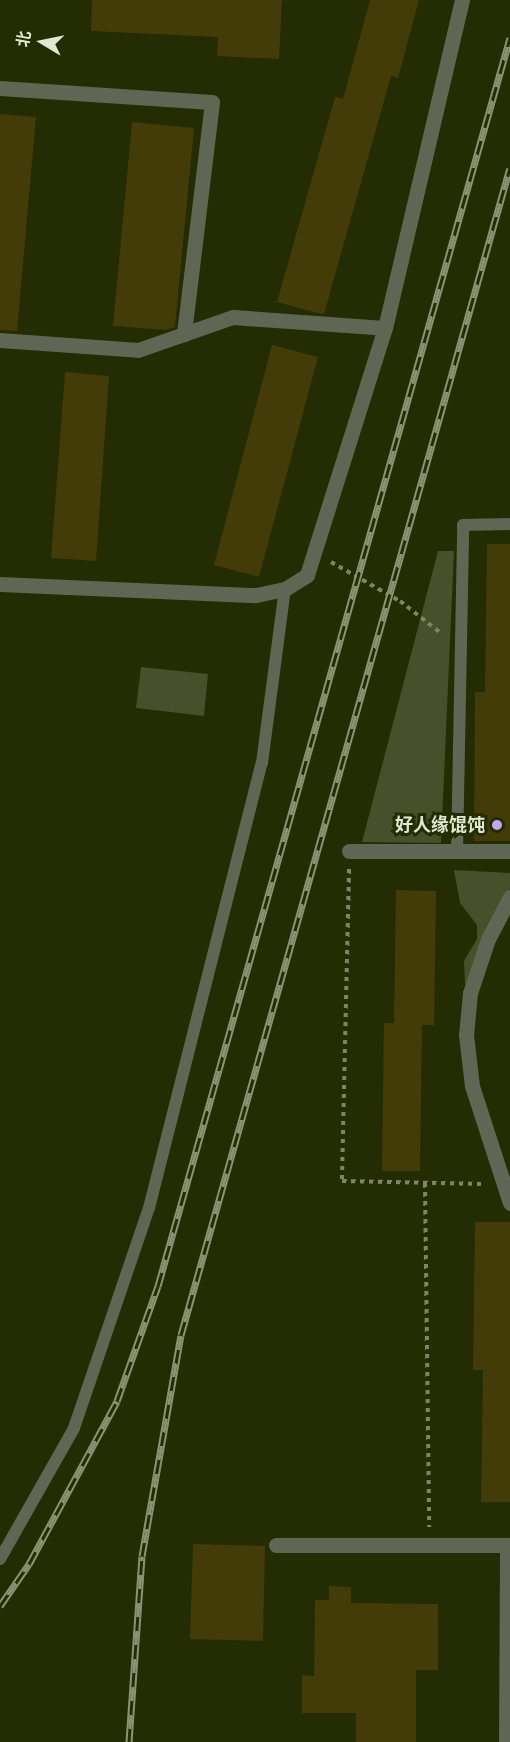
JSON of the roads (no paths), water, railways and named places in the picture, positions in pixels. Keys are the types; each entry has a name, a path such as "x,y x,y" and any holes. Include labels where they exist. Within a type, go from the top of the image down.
{"street":[{"path":"0,584 256,595 285,589 307,575 384,328 462,0"},
{"path":"0,88 212,102 184,334"},
{"path":"0,340 138,350 233,317 384,328"},
{"path":"349,851 510,851"},
{"path":"510,897 488,939 470,993 466,1035 472,1086 510,1203"},
{"path":"276,1545 509,1545 506,1742"}],"lane":[{"path":"458,851 463,525 510,524"},
{"path":"0,1559 74,1428 149,1208 262,763 285,589"}],"railway":[{"path":"0,1606 29,1564 117,1401 158,1286 510,38"},
{"path":"129,1742 142,1556 181,1335 510,168"}],"place":[{"name":"好人缘馄饨","path":"497,825"}]}
